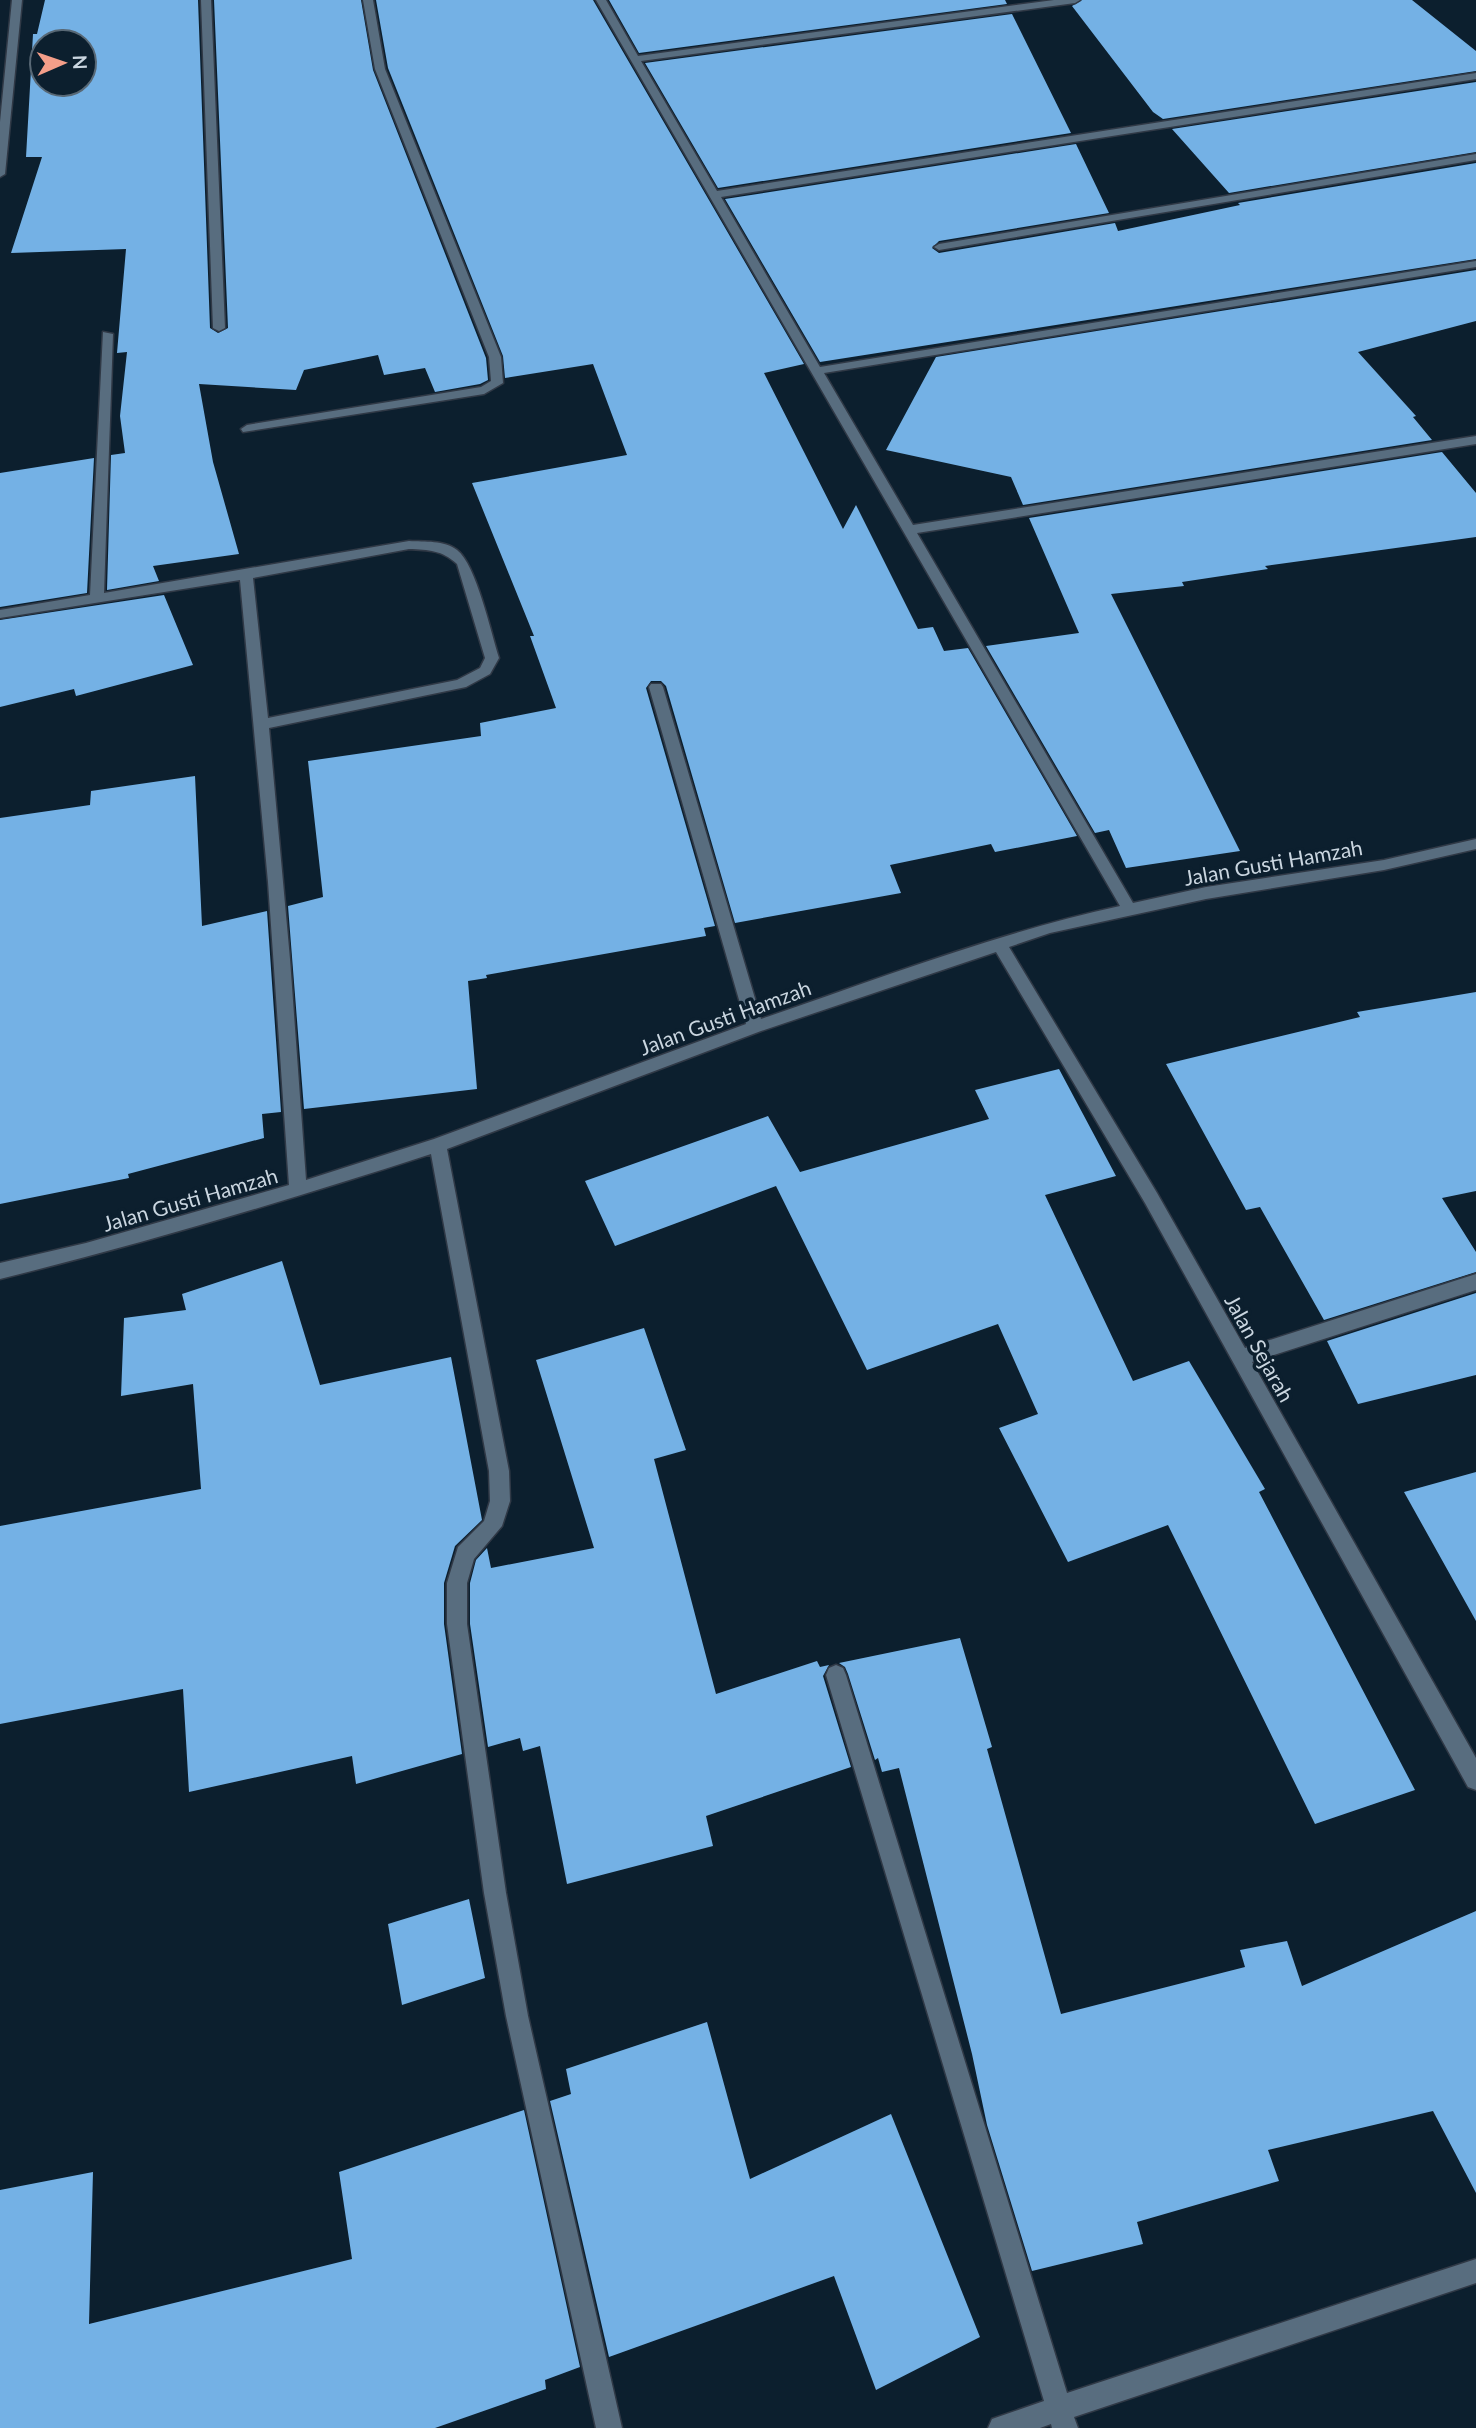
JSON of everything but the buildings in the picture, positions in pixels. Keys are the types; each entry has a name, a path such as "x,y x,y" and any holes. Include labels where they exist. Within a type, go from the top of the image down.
{"street":[{"path":"0,174 17,0"},
{"path":"205,0 219,328"},
{"path":"247,429 484,390 497,383 495,357 380,69 368,0"},
{"path":"601,0 1130,911"},
{"path":"635,59 1075,0"},
{"path":"714,195 1476,76"},
{"path":"939,247 1476,157"},
{"path":"816,371 1476,264"},
{"path":"97,599 107,334"},
{"path":"908,530 1476,440"},
{"path":"0,614 246,575 409,545 438,546 452,551 463,563 492,658 485,671 461,684 262,724"},
{"path":"246,575 288,1024 298,1190"},
{"path":"656,687 755,1027"},
{"name":"Jalan Gusti Hamzah","path":"0,1271 86,1250 298,1190 438,1145 755,1027 1048,928 1206,893 1384,865 1476,844"},
{"name":"Jalan Sejarah","path":"999,943 1151,1198 1476,1779"},
{"path":"438,1145 499,1471 500,1501 492,1526 465,1554 462,1564 457,1583 457,1623 495,1893 517,2016 609,2428"},
{"path":"1239,1357 1476,1282"},
{"path":"836,1675 1062,2419"},
{"path":"1001,2428 1062,2419 1476,2271"}]}
